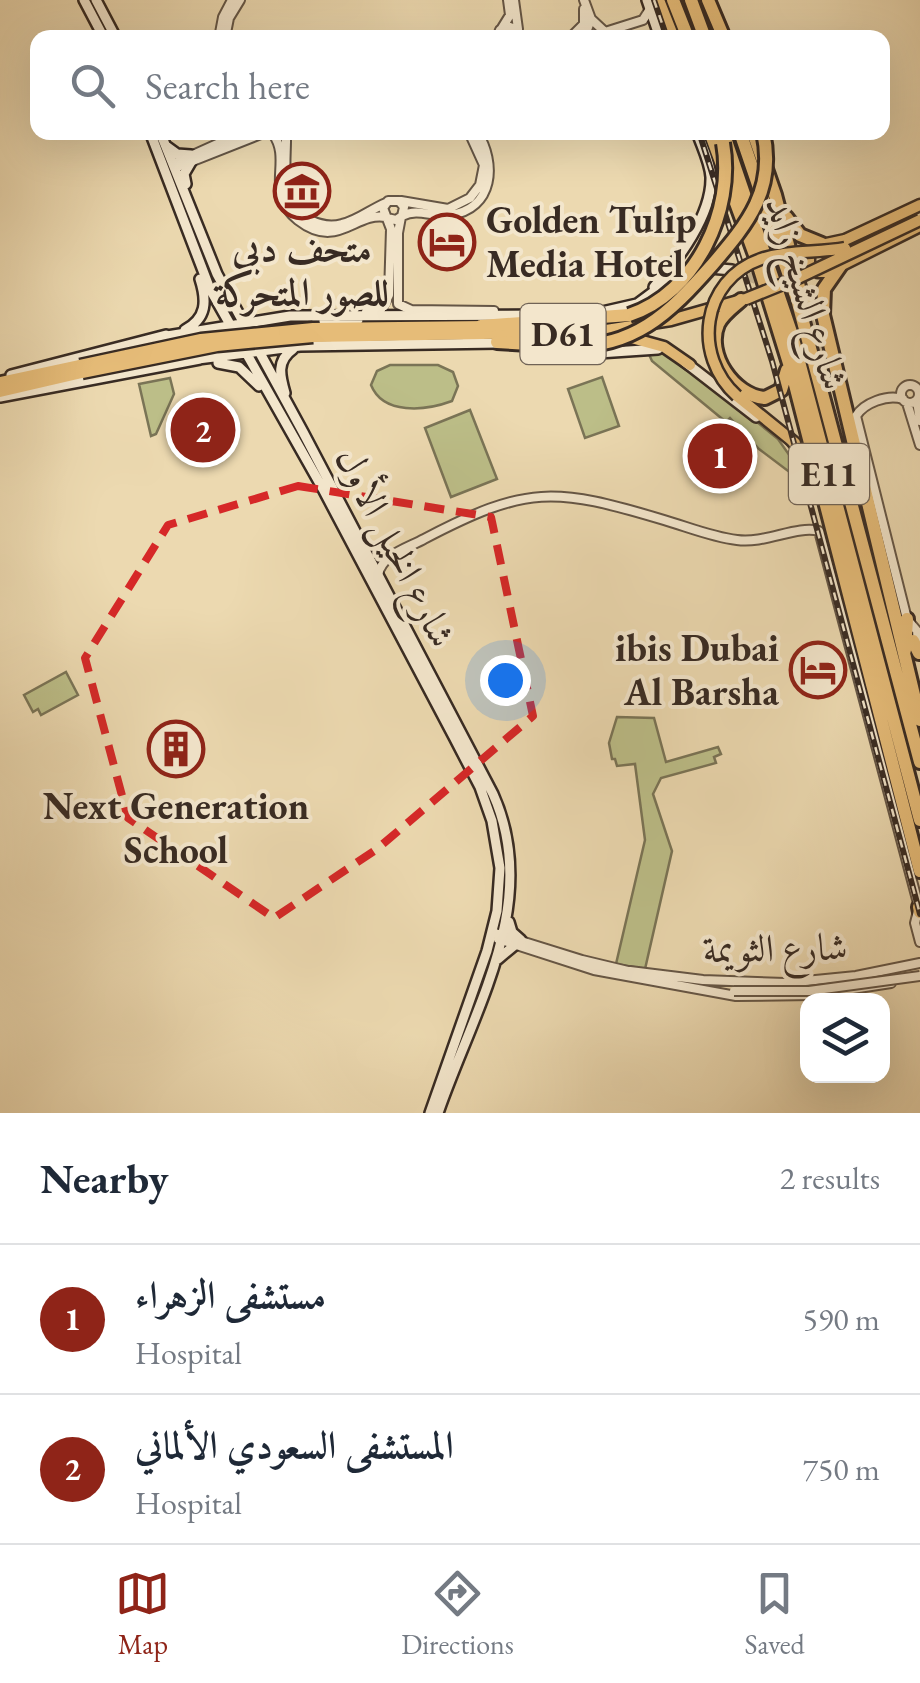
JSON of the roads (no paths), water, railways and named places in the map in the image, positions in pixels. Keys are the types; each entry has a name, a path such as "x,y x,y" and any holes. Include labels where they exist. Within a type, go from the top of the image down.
{"highway":[{"path":"691,0 702,30"},
{"path":"706,0 714,30"},
{"path":"706,0 720,30"},
{"path":"652,3 671,30"},
{"path":"674,3 676,30"},
{"path":"674,3 685,30"},
{"path":"713,140 772,309 920,871"},
{"path":"481,326 569,322 650,306 668,294 703,249 724,188 722,140"},
{"name":"شارع الشيخ زايد","path":"723,140 792,335 920,820"},
{"name":"شارع الشيخ زايد","path":"743,140 797,298 920,762"},
{"path":"757,140 799,278 797,298"},
{"path":"497,342 596,345 629,336 659,320 684,297 758,206 767,173 764,140"},
{"path":"776,195 795,231 822,244"},
{"path":"840,266 826,284 822,310 920,720"},
{"path":"744,297 719,322 716,346 729,377 756,398 774,396 786,378 772,309"},
{"path":"882,567 900,630 913,642 919,656"},
{"path":"907,619 913,692"},
{"path":"858,634 891,742 908,773"}],"main road":[{"path":"84,0 100,30"},
{"path":"96,0 112,30"},
{"path":"652,3 657,30"},
{"path":"159,140 170,166"},
{"path":"161,140 177,154 191,158 184,176 196,220"},
{"path":"623,312 657,284 704,209 710,174 699,140"},
{"path":"0,380 189,328 203,314 205,298 195,252 166,146"},
{"name":"شارع الخيل الأول","path":"170,166 270,399 426,684 489,812 498,849 497,936 488,980 434,1113"},
{"path":"920,208 845,240 822,244 809,254 813,270 823,273 840,266 920,223"},
{"name":"D61","path":"0,380 313,332 607,326 744,297 920,208"},
{"name":"D61","path":"313,332 377,337 548,335 644,325 800,277 920,223"},
{"path":"821,492 811,464 795,443 737,396 720,377 708,347 710,315 724,286 742,268 766,257 845,248"},
{"path":"195,252 286,410 301,427"},
{"path":"126,374 230,352 244,336 269,324 623,312 687,272 732,270"},
{"path":"226,289 251,313 411,317"},
{"path":"198,359 290,316"},
{"path":"161,337 215,328 300,346 497,342 578,354 652,348 674,354 690,365"},
{"path":"548,335 642,339 670,349 738,404 795,443"},
{"name":"شارع الخيل الأول","path":"244,336 301,427 502,818 510,868 509,911 465,1005 434,1113"},
{"path":"377,337 448,342"},
{"path":"288,406 281,364 289,351 300,346"},
{"path":"827,358 873,528"},
{"path":"0,394 224,363 248,373 270,399"},
{"name":"D61","path":"0,394 81,369"},
{"path":"314,454 318,442"},
{"path":"426,684 440,705 444,704"},
{"path":"488,980 502,954 518,942 511,929 509,911"}],"street":[{"path":"222,30 223,16 232,0"},
{"path":"225,30 240,0"},
{"path":"502,28 510,14 511,0"},
{"path":"511,0 518,30"},
{"path":"582,0 596,30"},
{"path":"578,30 584,24 582,0"},
{"path":"612,30 642,20 652,3"},
{"path":"587,30 591,19"},
{"path":"618,30 646,23 656,26"},
{"path":"502,28 510,26 514,30"},
{"path":"170,166 234,140"},
{"path":"276,140 292,204 303,216 320,224 341,224 399,200 448,209 470,198 480,185 484,165 473,140"},
{"path":"278,140 281,148 279,191 286,208 298,220 320,230 337,232 372,216 396,220 418,211 451,215 474,204 486,187 491,168 482,140"},
{"path":"346,314 380,310 393,295 404,208 399,200"},
{"path":"386,203 383,212 391,229 393,295 398,304 411,310 548,315"},
{"path":"920,421 916,384 902,391 920,445"},
{"path":"919,396 905,401 887,397 860,409 856,416 907,619 916,631 919,656"},
{"path":"568,482 568,496"},
{"path":"378,580 386,559 496,504 531,497 568,496 600,501 744,541 817,530 829,559 883,783 919,909 915,919 920,942"},
{"path":"363,549 373,558 386,559"},
{"path":"819,554 829,559"},
{"path":"836,622 842,608"},
{"path":"843,646 854,654"},
{"path":"866,734 872,725"},
{"name":"شارع الثويمة","path":"497,936 576,959 735,989"},
{"name":"شارع الثويمة","path":"518,942 586,968 758,997 865,988 920,969"},
{"path":"735,989 810,986 920,969"},
{"name":"شارع الثويمة","path":"630,971 764,983 920,969"},
{"path":"862,975 858,982 865,988"},
{"path":"850,977 856,983 852,990"},
{"name":"شارع الثويمة","path":"698,989 735,989"}],"tunnel":[{"path":"735,271 766,284"},
{"path":"779,293 809,321 827,357"}],"railway":[{"path":"654,0 664,30"},
{"path":"702,140 772,361 920,914"}],"place":[{"name":"متحف دبي للصور المتحركة","path":"302,191"},
{"name":"Golden Tulip Media Hotel","path":"447,242"},
{"name":"المستشفى السعودي الألماني","path":"203,430"},
{"name":"مستشفى الزهراء","path":"720,456"},
{"name":"ibis Dubai Al Barsha","path":"818,670"},
{"name":"Next Generation School","path":"176,749"}]}
